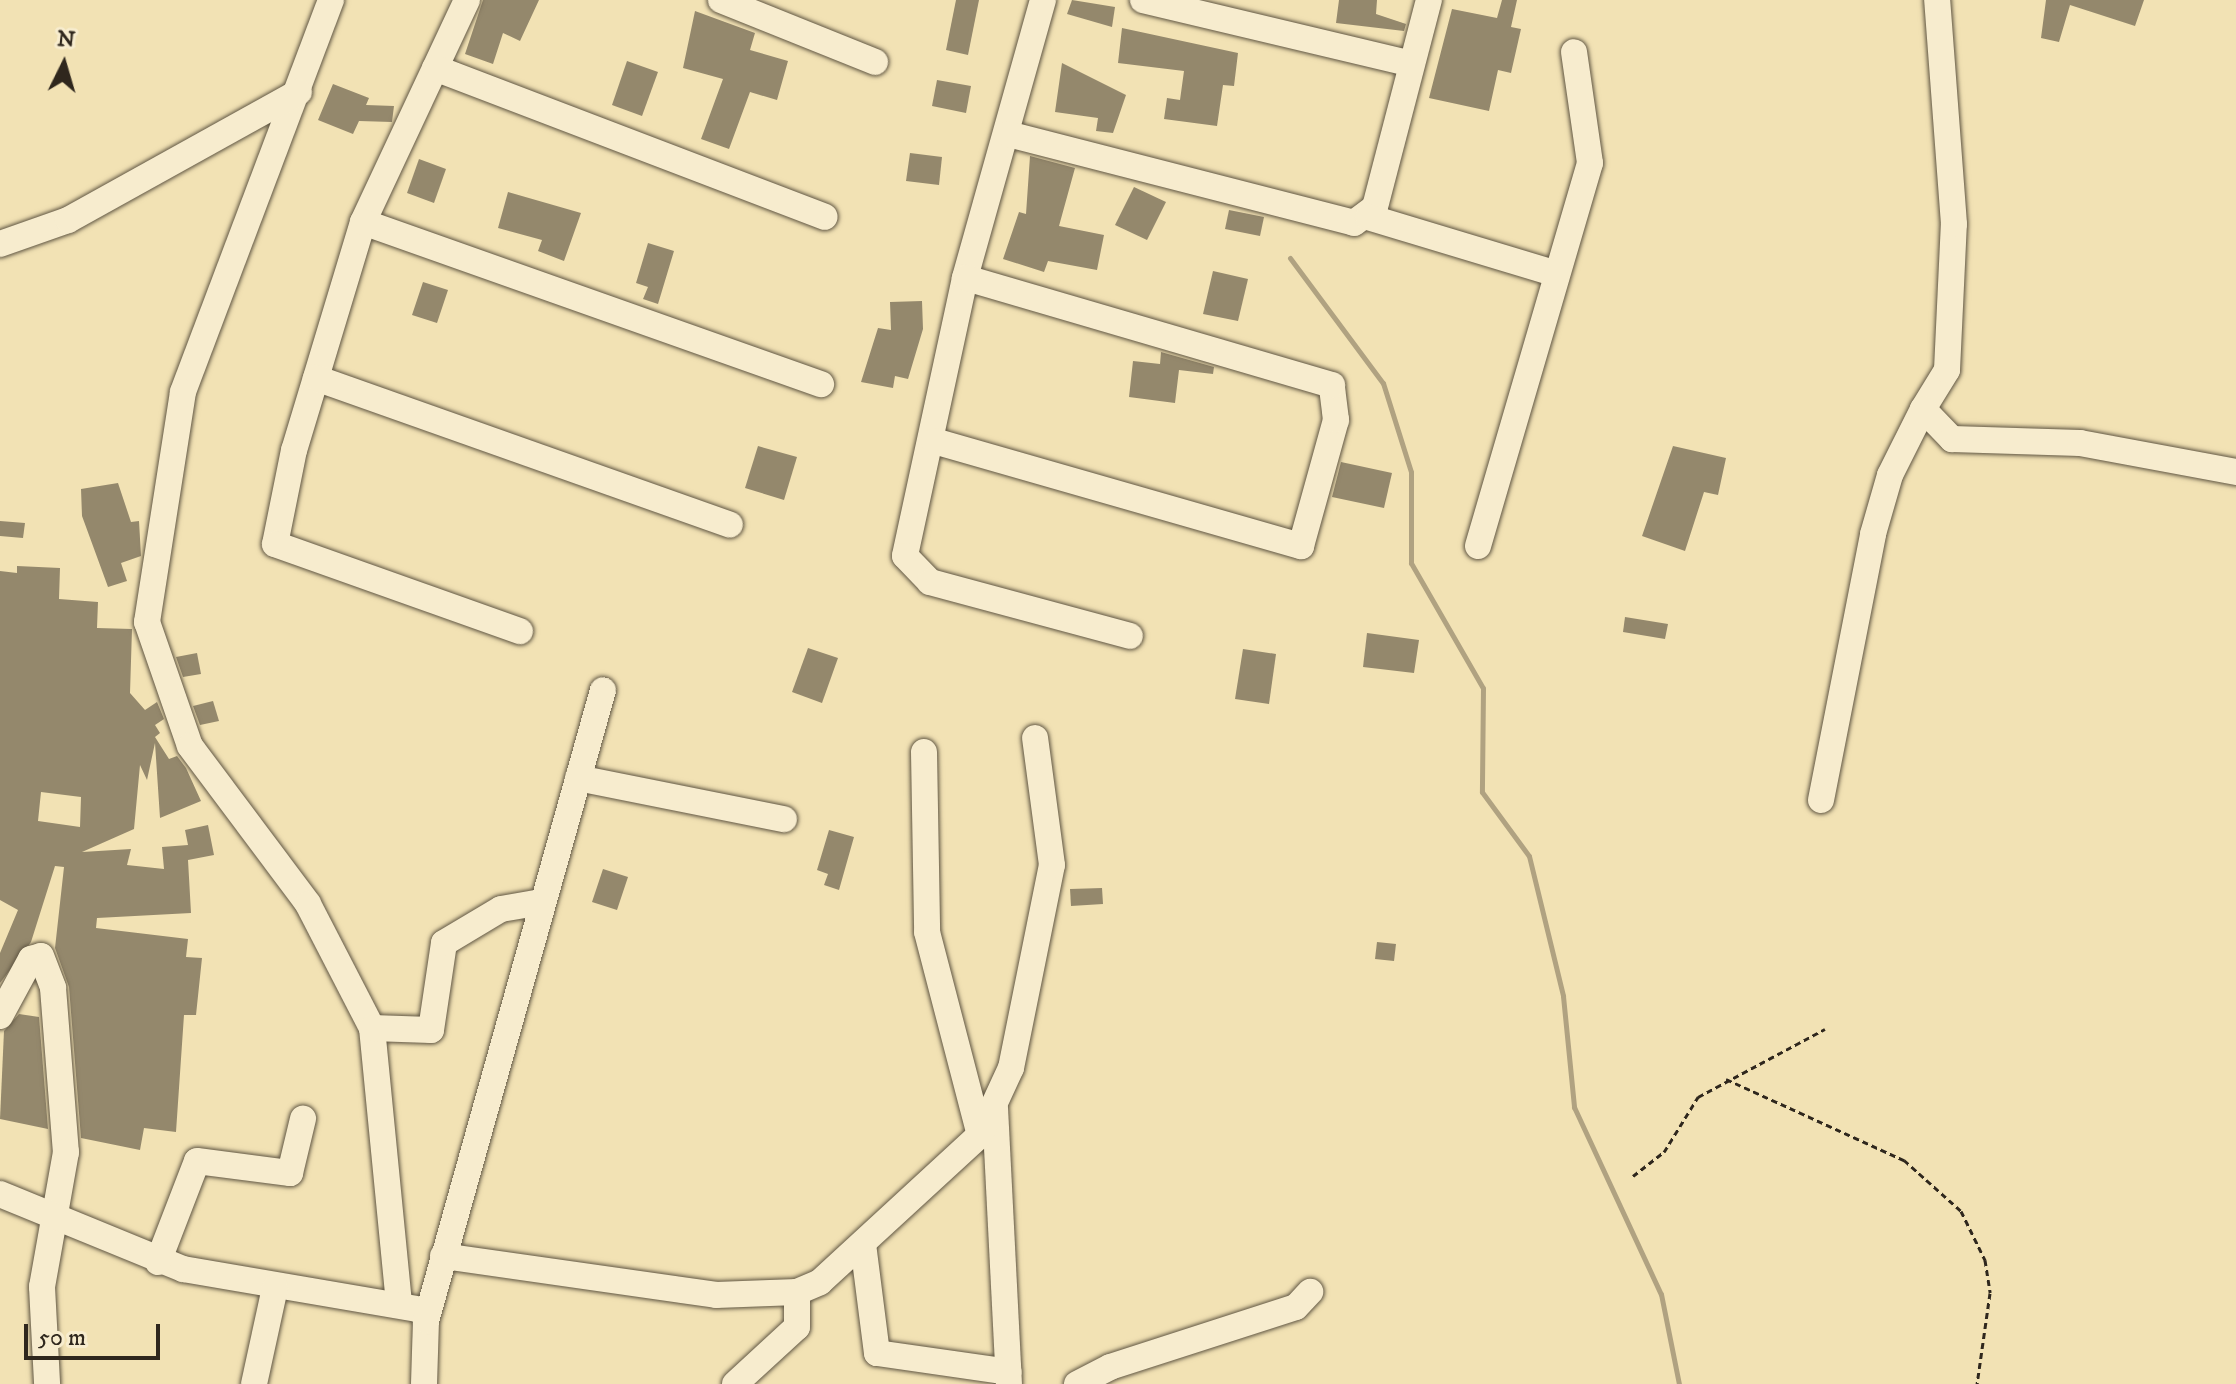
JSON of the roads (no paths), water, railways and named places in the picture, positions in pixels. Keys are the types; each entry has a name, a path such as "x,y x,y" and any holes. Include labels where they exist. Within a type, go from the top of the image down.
{"street":[{"path":"331,0 299,92 183,392 147,622 190,746 308,904 372,1028 387,1119 399,1302"},
{"path":"467,0 363,222 316,378 275,544 520,631"},
{"path":"721,0 875,62"},
{"path":"1043,0 1008,134 965,278 934,441 905,556 918,575 1130,636"},
{"path":"1143,0 1411,64"},
{"path":"1368,217 1429,0"},
{"path":"1821,800 1873,534 1890,475 1923,409 1947,370 1954,224 1937,0"},
{"path":"1478,546 1553,273 1590,163 1574,52"},
{"path":"435,68 825,217"},
{"path":"0,244 68,220 299,92"},
{"path":"1008,134 1354,223 1368,217 1553,273"},
{"path":"363,222 821,384"},
{"path":"934,441 1301,546 1336,420 1332,385 965,278"},
{"path":"316,378 730,525"},
{"path":"1923,409 1952,439 2080,443 2236,472"},
{"path":"424,1384 426,1321 603,690"},
{"path":"443,1256 716,1295 797,1292 820,1282 980,1135 995,1108 1031,996 1049,890 1052,839 1035,738"},
{"path":"924,752 927,932 980,1135"},
{"path":"578,778 784,819"},
{"path":"372,1028 431,1030 444,943 492,912 542,902"},
{"path":"0,1016 31,959 41,956 53,988 63,1072 66,1152 42,1287 47,1384"},
{"path":"863,1244 877,1353 1009,1378 995,1108"},
{"path":"158,1262 197,1161 290,1173 303,1119"},
{"path":"0,1194 158,1262 275,1288 295,1284 399,1302 426,1321"},
{"path":"254,1384 275,1288"},
{"path":"735,1384 797,1327 797,1292"},
{"path":"1077,1384 1110,1367 1296,1307 1310,1292"}],"waterway":[{"path":"1290,258 1383,383 1411,472 1411,563 1483,688 1482,792 1529,856 1563,996 1574,1107 1661,1294 1679,1384"}]}
